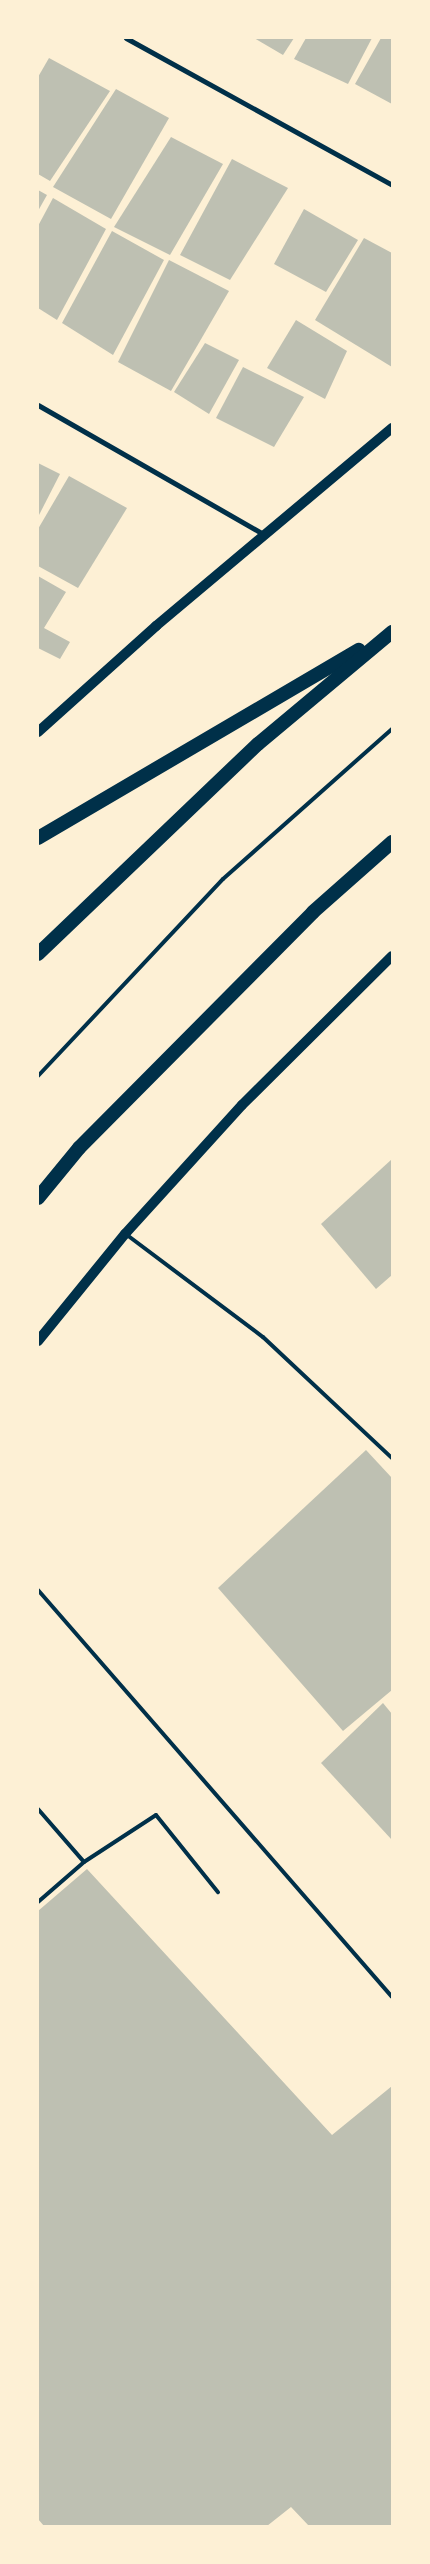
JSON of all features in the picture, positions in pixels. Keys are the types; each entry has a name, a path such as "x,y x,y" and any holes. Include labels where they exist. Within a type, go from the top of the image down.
{"highway":[{"path":"38,838 392,632"},
{"path":"38,954 258,744 392,632"},
{"path":"38,1198 79,1148 313,912 392,842"}],"main road":[{"path":"38,732 156,626 392,428"},
{"path":"38,1341 125,1234 242,1105 392,956"}],"street":[{"path":"126,38 392,185"},
{"path":"38,404 264,535"}],"lane":[{"path":"38,1076 223,879 392,729"},
{"path":"125,1234 263,1337 392,1458"},
{"path":"38,1590 392,1997"},
{"path":"38,1809 84,1862"},
{"path":"38,1902 84,1862 156,1815 218,1892"}],"building":[{"path":"254,38 294,38 283,55"},
{"path":"306,38 372,38 348,84 294,59"},
{"path":"381,38 392,38 392,104 355,84"},
{"path":"49,58 110,91 50,181 38,174 38,77"},
{"path":"116,89 169,118 111,219 53,187"},
{"path":"171,137 223,164 170,255 114,227"},
{"path":"232,159 288,188 230,280 180,255"},
{"path":"38,190 47,195 38,211"},
{"path":"53,198 106,229 57,320 38,308 38,226"},
{"path":"304,209 358,240 326,292 274,264"},
{"path":"112,231 164,260 113,355 62,323"},
{"path":"364,238 392,253 392,367 315,320"},
{"path":"169,260 229,291 171,391 118,362"},
{"path":"296,320 347,351 325,399 267,368"},
{"path":"205,343 239,360 209,414 174,392"},
{"path":"243,367 304,397 274,447 216,418"},
{"path":"38,463 60,474 38,517"},
{"path":"69,476 127,508 78,588 38,566 38,529"},
{"path":"38,576 66,592 44,628 70,642 60,659 38,648"},
{"path":"392,1159 392,1275 376,1289 321,1224"},
{"path":"366,1450 392,1478 392,1690 343,1731 218,1588"},
{"path":"383,1703 392,1714 392,1840 321,1763"},
{"path":"87,1869 332,2135 392,2086 392,2526 309,2526 291,2507 267,2526 44,2526 38,2519 38,1911"}]}
